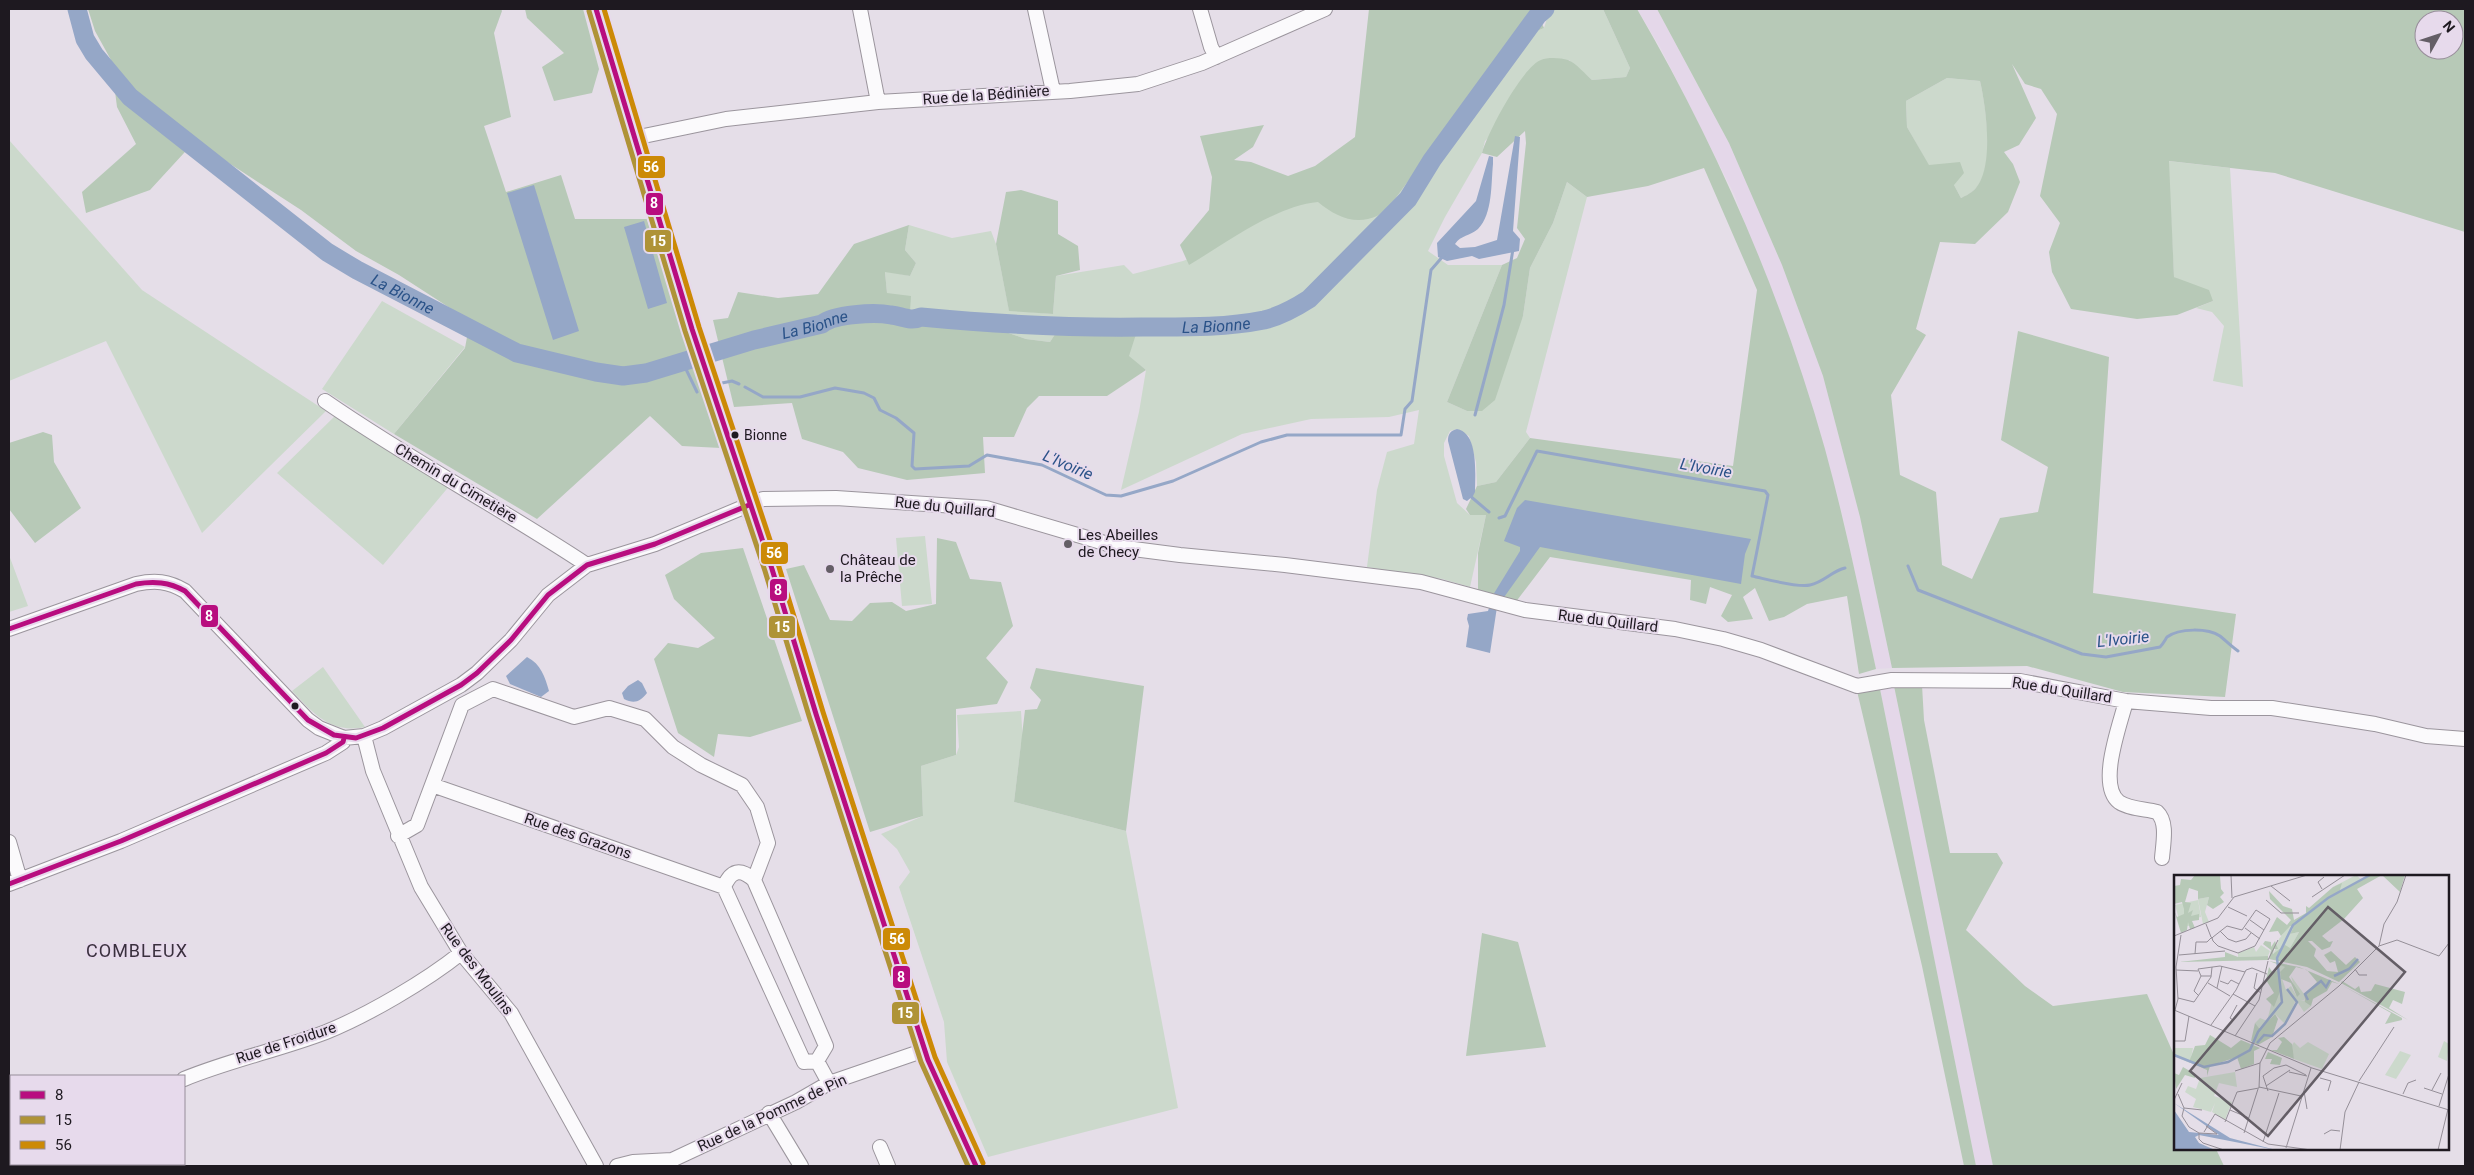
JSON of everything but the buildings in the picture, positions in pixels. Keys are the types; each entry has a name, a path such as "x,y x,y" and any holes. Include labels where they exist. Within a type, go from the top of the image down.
{"main road":[{"path":"596,9 694,335 746,488 749,506 772,569 816,714 925,1050 976,1166"}],"street":[{"path":"860,9 878,102"},
{"path":"1035,9 1053,91"},
{"path":"1200,9 1211,47 1216,57"},
{"name":"Rue de la Bédinière","path":"634,138 726,119 878,102 1070,91 1138,84 1216,57 1325,9"},
{"name":"Chemin du Cimetière","path":"325,401 420,464 528,526 587,565"},
{"name":"Rue du Quillard","path":"587,565 655,544 764,499 836,498 986,508 1118,547 1180,555 1285,564 1422,582 1525,610 1674,630 1723,639 1761,650 1857,686 1892,680 2020,681 2126,701 2210,708 2272,708 2375,724 2426,736 2465,739"},
{"path":"9,628 136,584 150,581 168,582 192,597 308,720 319,728 344,738 364,736 460,685 477,673 511,640 548,595 587,565"},
{"path":"398,836 417,825 462,705 493,689 574,717 609,708 645,719 672,746 701,765 746,788 757,807 768,843 754,880"},
{"path":"2126,701 2109,772 2110,788 2118,801 2125,805 2157,812 2161,815 2164,822 2162,858"},
{"name":"Rue des Moulins","path":"364,736 373,771 398,836 421,888 461,953 512,1013 596,1166"},
{"path":"9,842 14,882 121,842 326,753 343,742 344,738"},
{"name":"Rue des Grazons","path":"432,785 724,887"},
{"path":"739,872 746,873 754,880 826,1046 818,1061 804,1062 724,887 728,879 739,872"},
{"name":"Rue de Froidure","path":"185,1079 217,1065 325,1032 437,972 461,953"},
{"name":"Rue de la Pomme de Pin","path":"618,1166 633,1162 671,1163 769,1113 796,1102 829,1083 925,1050"},
{"path":"818,1061 829,1083"},
{"path":"769,1113 801,1166"},
{"path":"880,1147 888,1166"}],"shaded area":[{"path":"1637,9 1657,9 1729,143 1782,265 1823,376 1860,517 1892,668 1876,669 1843,518 1824,447 1798,367 1734,194 1661,49"},
{"path":"1894,686 1993,1166 1976,1166 1880,689"}],"green space":[{"path":"88,9 501,9 502,11 494,33 511,117 484,126 506,192 561,175 575,219 647,219 721,448 682,446 650,416 537,519 394,434 465,348 470,321 399,275 356,251 301,210 195,141 150,190 86,213 82,192 136,144 117,107 111,60 95,31"},
{"path":"525,9 583,9 599,69 592,93 554,101 542,67 564,53 527,18"},
{"path":"1369,9 1525,9 1536,11 1544,28 1511,42 1395,199 1380,214 1369,219 1353,220 1331,212 1318,202 1302,205 1285,210 1251,227 1189,265 1180,245 1209,210 1212,177 1200,136 1264,125 1253,147 1234,160 1251,162 1288,176 1315,166 1355,137"},
{"path":"1550,9 1603,9 1630,68 1626,77 1592,80 1569,60 1485,141 1482,153 1445,217 1428,251 1448,265 1502,265 1447,402 1467,411 1523,316 1530,268 1553,223 1567,182 1587,197 1526,432 1530,438 1496,482 1477,486 1476,462 1469,436 1457,429 1450,431 1444,443 1444,456 1457,503 1470,515 1486,515 1470,587 1442,579 1367,567 1377,490 1387,452 1414,444 1419,410 1389,417 1311,419 1242,434 1121,490 1139,412 1146,370 1091,330 1059,328 1050,342 1026,339 974,321 922,320 887,294 885,271 910,276 916,263 905,250 909,225 952,238 991,231 996,244 1009,310 1053,314 1056,276 1124,265 1133,274 1183,261 1212,250 1346,159 1379,214 1395,199 1511,42 1544,28"},
{"path":"1603,9 1637,9 1694,114 1745,223 1789,335 1825,449 1846,531 1876,669 1859,674 1847,596 1807,604 1784,617 1769,621 1755,588 1743,597 1753,619 1728,622 1721,616 1732,595 1710,587 1706,604 1690,600 1691,580 1550,557 1515,603 1478,591 1478,553 1486,515 1470,515 1466,509 1477,486 1496,482 1530,438 1733,466 1757,290 1704,168 1648,186 1587,197 1567,182 1553,223 1530,268 1523,316 1495,400 1482,411 1467,411 1447,402 1502,265 1517,258 1525,239 1517,228 1526,143 1525,131 1497,157 1482,153 1485,144 1515,87 1533,65 1541,60 1554,58 1571,61 1592,80 1626,77 1630,68"},
{"path":"1657,9 2465,9 2465,232 2275,173 2169,161 2174,277 2209,290 2213,301 2177,315 2137,319 2071,309 2052,272 2049,252 2060,223 2040,196 2057,114 2041,89 2025,84 2012,64 2036,118 2019,145 2004,152 2013,164 2020,182 2008,212 1975,244 1940,242 1916,329 1926,335 1891,395 1900,475 1936,492 1942,565 1972,579 2000,518 2038,512 2048,467 2001,440 2018,331 2109,357 2093,593 2236,614 2225,697 2123,692 2027,666 1892,668 1860,517 1823,376 1782,265 1729,143","holes":["1947,78 1980,81 1985,106 1987,138 1985,168 1981,181 1974,190 1961,198 1954,185 1964,173 1960,162 1929,165 1907,127 1906,101"]},
{"path":"1947,78 1980,81 1987,122 1987,154 1981,181 1974,190 1961,198 1954,185 1929,166 1907,127 1906,101"},
{"path":"9,140 142,290 326,411 202,533 106,341 9,381"},
{"path":"2168,161 2230,168 2243,387 2213,381 2224,326 2212,312 2196,308 2213,301 2174,277"},
{"path":"1021,190 1058,201 1058,234 1078,246 1080,270 1056,276 1053,314 1009,311 996,244 1006,192"},
{"path":"909,225 905,250 916,263 910,276 885,272 887,293 911,296 910,311 922,320 974,321 1026,339 1050,342 1059,328 1137,331 1129,356 1146,370 1107,396 1039,396 1027,408 1014,437 983,437 985,473 907,480 858,468 843,452 802,439 792,403 734,407 713,320 728,318 738,292 778,298 818,294 854,244"},
{"path":"382,301 465,347 394,434 322,389"},
{"path":"337,414 451,484 383,565 277,473"},
{"path":"43,432 52,435 54,462 81,508 35,543 9,509 9,443"},
{"path":"925,536 932,604 902,606 896,538"},
{"path":"937,538 956,542 970,579 1001,582 1013,626 986,658 1008,682 997,704 956,709 956,755 921,766 923,816 870,832 786,569 804,565 830,620 852,621 870,603 892,602 906,611 936,604"},
{"path":"743,548 802,721 750,737 718,734 714,757 678,733 654,659 668,643 698,648 715,638 674,599 665,575 701,553"},
{"path":"9,555 28,606 9,612"},
{"path":"323,667 365,727 342,728 333,725 316,714 292,691"},
{"path":"1036,668 1144,686 1126,831 1014,802 1025,710 1037,709 1041,700 1030,688"},
{"path":"1922,685 1924,720 1950,853 1997,853 2003,863 1966,930 2025,986 2053,1006 2147,994 2174,1055 2174,1150 2216,1150 2224,1166 1993,1166 1894,686"},
{"path":"1880,689 1976,1166 1964,1166 1922,966 1857,691"},
{"path":"1021,711 1023,743 1021,744 1014,802 1126,831 1178,1108 988,1157 947,1062 944,1022 899,887 910,872 897,849 881,834 923,816 921,766 956,755 959,747 957,715"},
{"path":"1482,933 1518,942 1546,1047 1466,1056"}],"water":[{"path":"1515,136 1520,137 1513,231 1520,239 1519,251 1479,259 1472,256 1447,261 1438,257 1437,243 1476,201 1489,156 1493,157 1490,198 1483,223 1478,229 1455,244 1460,248 1475,247 1497,240"},
{"path":"534,185 579,331 553,340 507,193"},
{"path":"644,221 667,303 648,309 624,227"},
{"path":"1457,429 1464,432 1469,438 1474,456 1475,492 1467,501 1463,499 1448,441 1450,433"},
{"path":"1525,500 1751,539 1745,554 1741,584 1540,547 1497,607 1490,653 1466,647 1469,626 1468,614 1488,611 1493,595 1520,551 1520,547 1504,541 1517,508"},
{"path":"527,657 536,663 546,681 549,691 541,697 510,684 506,676"},
{"path":"638,680 642,683 647,693 637,701 624,699 622,693 628,686"}],"waterway":[{"name":"La Bionne","path":"77,9 85,39 94,54 130,97 327,252 357,270 517,353 596,372 623,376 646,373 754,340 822,324 836,318 865,314 884,314 910,319 921,317 976,322 1087,327 1219,326 1249,323 1276,316 1293,309 1309,299 1408,199 1432,160 1538,15 1545,9"},
{"path":"1475,415 1504,305 1513,249"},
{"name":"L'Ivoirie","path":"745,387 763,397 800,397 835,388 864,393 874,398 880,410 896,418 914,433 912,466 915,469 969,466 987,455 1042,465 1106,495 1121,496 1173,481 1261,442 1287,435 1401,435 1405,409 1412,401 1431,270 1444,255"},
{"name":"L'Ivoirie","path":"683,363 697,392"},
{"name":"L'Ivoirie","path":"722,383 732,381 739,384"},
{"name":"L'Ivoirie","path":"1499,518 1505,516 1537,451 1765,491 1768,495 1752,576 1804,586 1815,584 1845,568"},
{"name":"L'Ivoirie","path":"1469,495 1489,512"},
{"name":"L'Ivoirie","path":"1908,566 1918,590 2082,654 2106,657 2160,647 2167,637 2172,634 2194,630 2215,633 2238,651"}],"transit line":[{"name":"8","path":"596,9 692,329 772,569 816,714 928,1060 976,1166"},
{"name":"56","path":"604,9 699,327 779,567 823,712 935,1057 983,1163"},
{"name":"15","path":"589,11 685,331 765,571 809,716 921,1062 968,1166"},
{"name":"8","path":"9,629 136,584 167,584 185,591 308,720 334,735 356,738 383,728 461,685 477,673 511,640 548,595 587,565 655,544 749,505"},
{"name":"8","path":"9,884 121,841 326,753 343,742 344,738"}],"place":[{"name":"Bionne","path":"735,435"},
{"name":"Les Abeilles de Checy","path":"1068,544"},
{"name":"Château de la Prêche","path":"830,569"}],"district":[{"name":"COMBLEUX","path":"137,950"}]}
